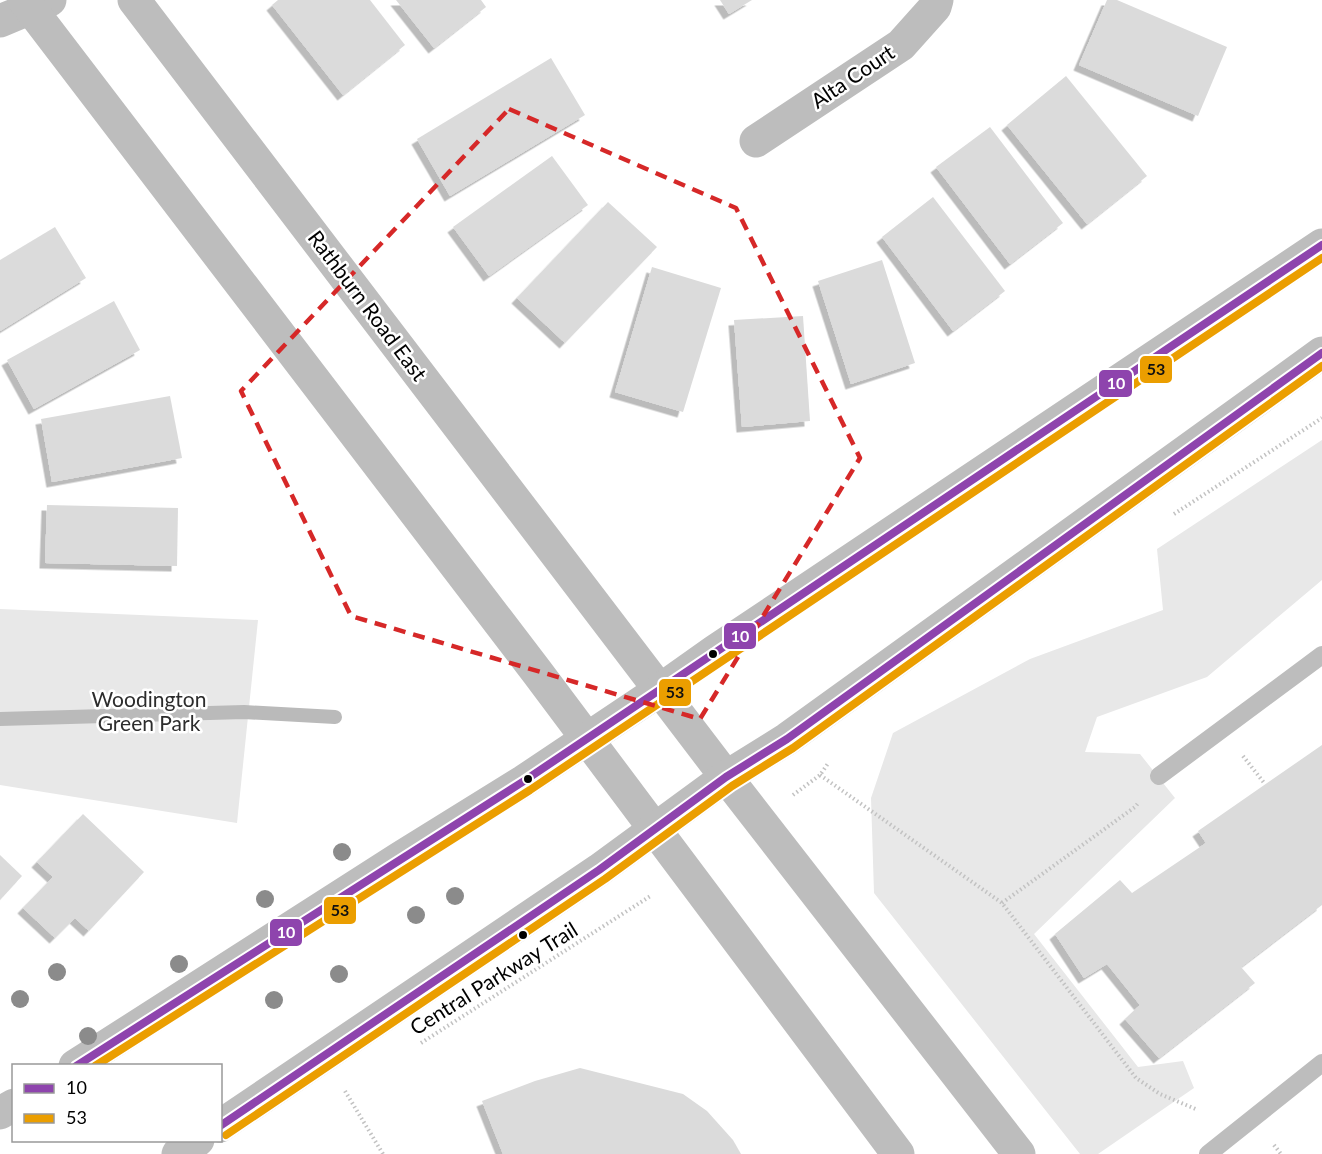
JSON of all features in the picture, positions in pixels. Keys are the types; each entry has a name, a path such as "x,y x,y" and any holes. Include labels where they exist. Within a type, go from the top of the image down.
{"street":[{"name":"Rathburn Road East","path":"134,0 726,777 1019,1154"},
{"name":"Alta Court","path":"756,141 901,45 935,7 937,0"},
{"path":"0,21 35,3 898,1154"},
{"path":"77,1064 524,781 724,644 1322,245"},
{"path":"222,1125 599,870 726,777 787,739 1322,353"},
{"path":"178,1154 195,1142"}],"lane":[{"path":"1159,776 1322,655"},
{"path":"1208,1154 1322,1063"}],"path":[{"path":"820,775 1002,903 1136,1078 1160,1094 1198,1110"},
{"path":"1002,903 1135,807 1159,776"},
{"name":"Central Parkway Trail","path":"416,1047 632,909"},
{"path":"336,1097 355,1085"},
{"path":"345,1091 383,1154"}],"highlighted area":[{"path":"509,109 736,208 860,458 700,719 351,616 241,391"}],"green space":[{"path":"1322,440 1322,580 1207,677 1097,717 1085,752 1140,754 1175,798 1034,934 1138,1067 1183,1061 1194,1088 1098,1154 1080,1154 874,893 871,798 893,733 1030,659 1163,610 1157,549"},
{"name":"Woodington Green Park","path":"0,609 258,620 237,823 0,785"}],"building":[{"path":"278,0 370,0 405,45 343,95 272,5"},
{"path":"396,0 481,0 486,7 434,48"},
{"path":"720,0 752,0 729,14"},
{"path":"1107,0 1117,0 1227,47 1198,116 1079,65"},
{"path":"551,58 585,115 450,196 417,139"},
{"path":"1066,76 1147,176 1087,224 1007,125"},
{"path":"990,127 1063,223 1010,264 936,167"},
{"path":"552,156 588,205 489,276 453,227"},
{"path":"933,197 1005,291 953,331 882,237"},
{"path":"608,202 657,247 565,343 517,298"},
{"path":"55,227 86,278 0,331 0,260"},
{"path":"882,260 915,363 851,384 818,281"},
{"path":"652,267 721,288 683,412 615,392"},
{"path":"114,301 140,350 34,409 7,360"},
{"path":"803,316 810,421 742,427 734,320"},
{"path":"170,396 182,458 52,482 41,419"},
{"path":"47,505 178,508 177,566 45,563"},
{"path":"1322,745 1322,905 1241,967 1255,983 1159,1058 1125,1019 1140,1005 1107,964 1084,978 1055,934 1120,880 1132,893 1206,843 1198,831"},
{"path":"83,814 144,872 89,931 75,918 55,938 23,908 53,877 37,862"},
{"path":"0,855 22,876 0,900"},
{"path":"580,1068 683,1094 707,1111 733,1140 741,1154 503,1154 482,1101 535,1081"}],"waterway":[{"path":"0,719 244,712 335,717"}],"transit line":[{"name":"10","path":"79,1064 524,781 1322,245"},
{"name":"53","path":"98,1064 530,790 1322,258"},
{"name":"10","path":"222,1125 599,870 726,777 787,739 1322,353"},
{"name":"53","path":"226,1135 605,879 732,786 793,748 1322,366"}]}
